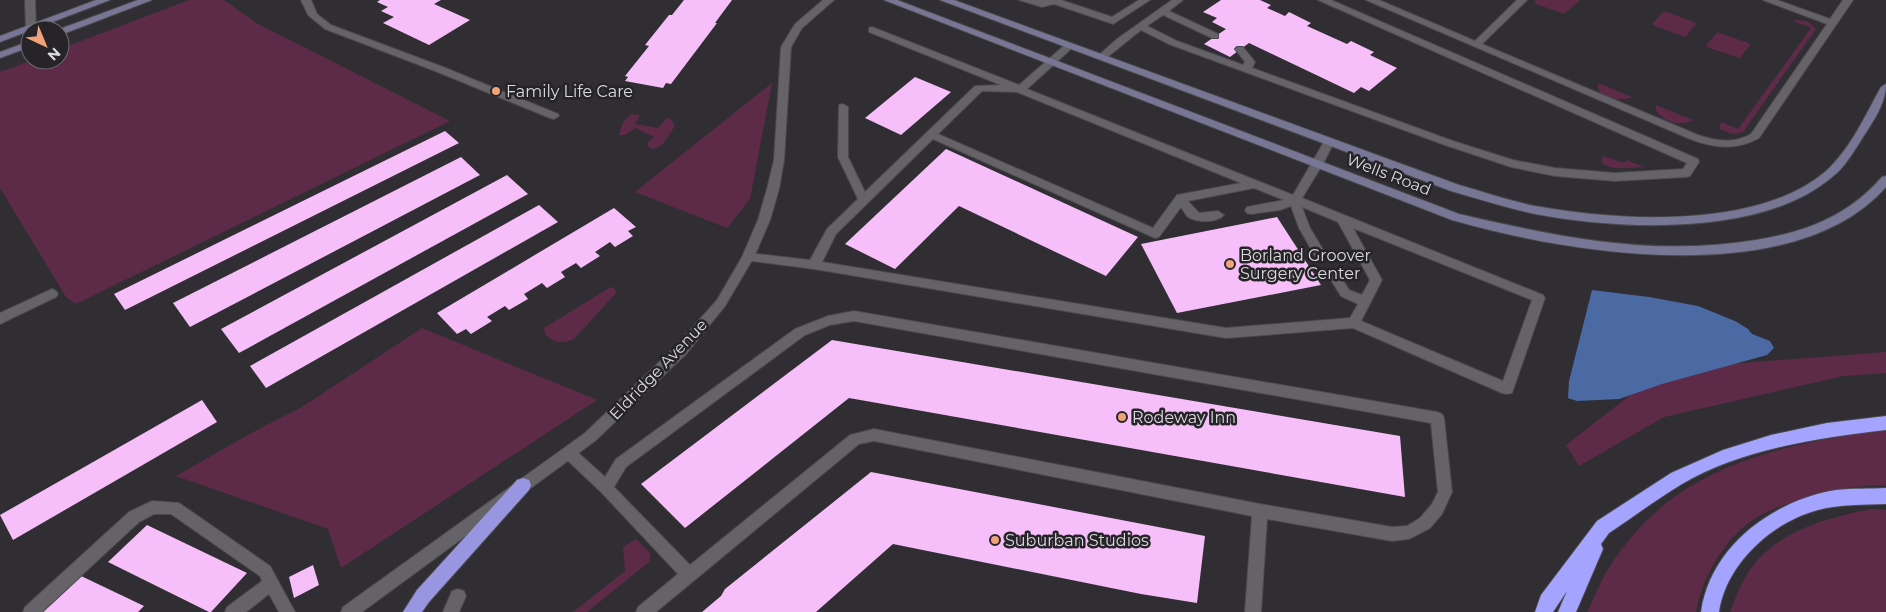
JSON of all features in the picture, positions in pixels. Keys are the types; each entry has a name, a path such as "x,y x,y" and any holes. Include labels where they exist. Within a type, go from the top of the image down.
{"highway":[{"path":"1544,612 1548,601 1603,526 1677,478 1729,455 1771,442 1818,432 1886,423"},
{"path":"412,612 423,596 523,485"},
{"path":"1710,612 1714,590 1728,565 1749,540 1774,520 1803,507 1836,498 1886,496"},
{"path":"1567,612 1603,526"}],"main road":[{"path":"54,20 105,0"},
{"path":"70,28 146,0"},
{"name":"Wells Road","path":"888,0 1456,217 1544,238 1645,252 1708,251 1768,243 1837,221 1873,196 1886,180"},
{"name":"Wells Road","path":"945,0 1455,188 1535,210 1619,220 1670,222 1725,215 1760,208 1795,195 1828,175 1850,148 1886,88"},
{"path":"0,39 20,33"},
{"path":"0,55 20,48"}],"street":[{"path":"30,0 31,20"},
{"path":"306,0 307,7 314,17 328,27 439,69 554,116"},
{"name":"Eldridge Avenue","path":"349,612 590,437 681,350 721,303 748,257 764,220 779,160 786,46 792,33 804,20 829,0"},
{"path":"1024,0 1042,4 1055,1 1113,21 1145,0"},
{"path":"1102,57 1140,26 1178,0"},
{"path":"1140,26 1174,43 1511,164 1555,172 1616,177 1686,173 1694,162 1323,0"},
{"path":"1371,0 1694,137 1708,142 1736,144 1747,142 1755,136 1848,0"},
{"path":"1476,45 1522,0"},
{"path":"1768,0 1832,23"},
{"path":"1162,11 1215,36"},
{"path":"748,257 814,265 1226,333 1354,323 1507,389 1540,298 1254,184 1021,88 872,30"},
{"path":"814,265 832,232 979,88 1021,88 1069,46"},
{"path":"1240,49 1249,58 1249,65 1246,69"},
{"path":"843,107 843,157 864,200"},
{"path":"932,135 1155,234 1181,198 1254,184"},
{"path":"1251,210 1280,206 1295,200 1318,164 1329,142"},
{"path":"1181,198 1190,213 1196,217 1218,215"},
{"path":"1295,200 1297,214 1305,232 1319,253"},
{"path":"1342,219 1376,280 1354,323"},
{"path":"1335,277 1345,293 1364,302"},
{"path":"0,319 52,294"},
{"path":"606,488 620,463 800,332 828,321 854,316 1438,418 1445,492 1438,509 1425,523 1409,532 1392,534 1260,511 874,434 855,439 644,612"},
{"path":"569,453 606,488 689,575"},
{"path":"31,612 134,517 152,507 174,508 265,571 287,612"},
{"path":"1253,612 1260,511"},
{"path":"233,612 272,583"},
{"path":"450,612 458,596"}],"shaded area":[{"path":"189,0 224,0 258,24 450,121 76,304 66,297 0,188 0,72 20,65 20,70 70,70 70,45"},
{"path":"1537,0 1580,0 1564,14 1536,4 1534,2"},
{"path":"1664,11 1696,24 1685,37 1652,24"},
{"path":"1793,21 1807,21 1816,29 1743,132 1733,134 1719,129 1721,122 1738,129 1811,28"},
{"path":"1717,32 1750,45 1740,58 1709,48 1706,46"},
{"path":"772,83 750,199 727,228 635,192"},
{"path":"1598,83 1632,97 1616,99 1605,96 1600,93"},
{"path":"1656,105 1693,120 1677,123 1667,120 1656,110"},
{"path":"632,114 640,115 635,124 658,128 667,118 671,119 675,126 662,145 653,149 648,147 647,143 654,137 635,128 625,135 619,135 625,120"},
{"path":"1603,156 1624,163 1627,160 1644,167 1610,167 1601,162"},
{"path":"613,287 617,292 574,339 558,342 545,334 544,328"},
{"path":"422,328 597,400 341,568 328,529 176,476 255,431 302,407"},
{"path":"1886,352 1886,373 1843,376 1664,417 1579,466 1566,445 1664,369"},
{"path":"1886,430 1886,486 1862,486 1830,492 1770,510 1751,521 1728,543 1711,569 1699,598 1696,612 1587,612 1607,571 1633,535 1662,507 1694,484 1728,467 1765,454 1844,436"},
{"path":"1872,509 1886,510 1886,612 1730,612 1748,572 1763,554 1776,543 1806,527 1839,516"},
{"path":"636,539 651,554 649,562 587,612 573,612 625,571 623,547"}],"water":[{"path":"1592,290 1649,297 1698,306 1735,321 1748,329 1752,334 1770,341 1774,348 1767,355 1662,384 1619,399 1577,401 1568,398 1569,381"}],"building":[{"path":"380,0 441,0 434,4 470,20 429,45 383,23 394,17 381,11 388,7 377,2"},
{"path":"684,0 732,0 671,84 666,83 663,88 625,81 628,77 625,76 649,46 645,45 669,15 672,15"},
{"path":"1221,0 1260,0 1271,5 1267,8 1285,16 1289,12 1311,23 1307,26 1347,44 1351,41 1374,52 1370,55 1397,68 1369,91 1361,87 1354,93 1249,43 1230,57 1204,44 1226,29 1212,22 1217,18 1203,12"},
{"path":"915,77 951,92 901,135 865,118"},
{"path":"445,131 459,143 125,310 114,294"},
{"path":"946,149 1138,237 1106,276 959,206 895,269 845,244"},
{"path":"461,157 480,175 190,327 173,303"},
{"path":"507,175 528,194 239,353 221,329"},
{"path":"539,205 558,222 266,388 250,366"},
{"path":"614,208 636,227 628,231 633,236 615,247 610,242 595,252 600,256 581,268 576,263 561,272 565,277 547,288 542,283 524,294 528,299 509,310 505,306 487,317 492,321 471,334 466,329 457,334 437,313"},
{"name":"Borland Groover Surgery Center","path":"1277,217 1321,285 1177,313 1141,244"},
{"name":"Rodeway Inn","path":"832,340 1400,436 1405,497 849,398 685,528 641,484"},
{"path":"202,400 217,422 13,540 0,515"},
{"name":"Suburban Studios","path":"871,472 1205,536 1197,603 1141,594 893,544 816,612 702,612 721,596 725,589"},
{"path":"147,525 247,573 209,612 108,562"},
{"path":"313,565 319,585 294,598 289,577"},
{"path":"79,575 144,606 138,612 41,612"}],"place":[{"name":"Family Life Care","path":"496,91"},
{"name":"Borland Groover Surgery Center","path":"1230,264"},
{"name":"Rodeway Inn","path":"1122,417"},
{"name":"Suburban Studios","path":"995,540"}]}
